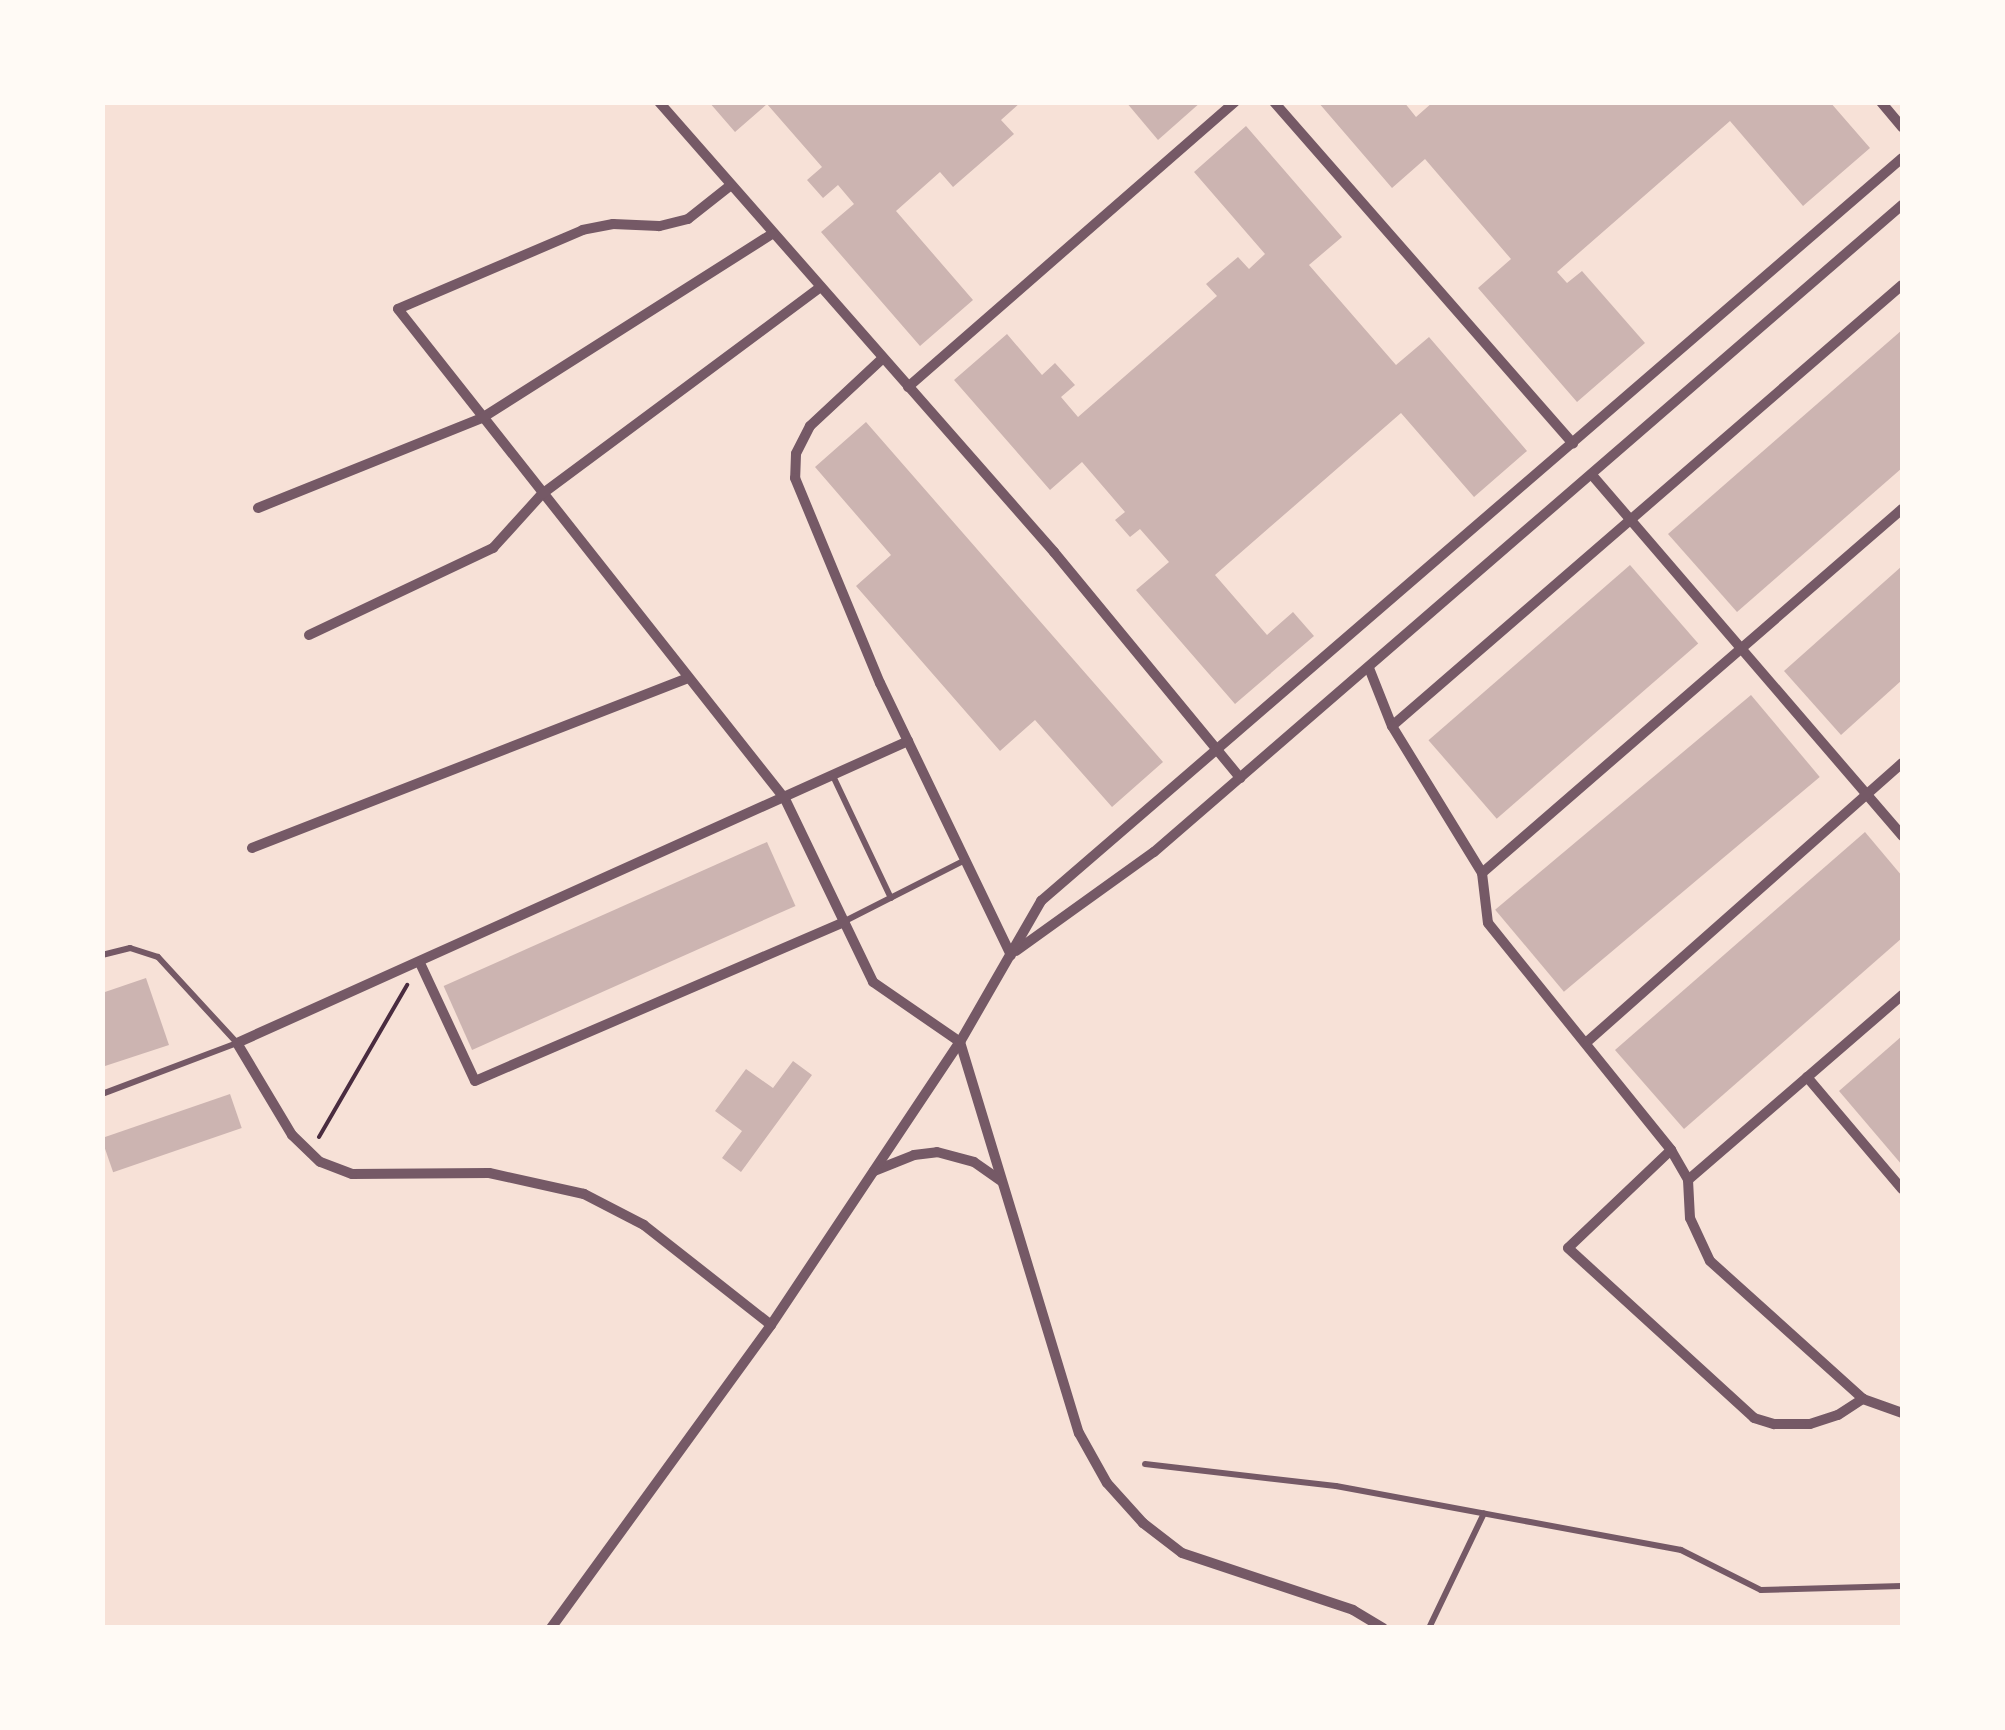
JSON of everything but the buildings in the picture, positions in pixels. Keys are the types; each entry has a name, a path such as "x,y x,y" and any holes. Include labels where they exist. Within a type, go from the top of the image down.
{"street":[{"path":"659,102 1054,552 1240,778"},
{"path":"908,387 1235,102"},
{"path":"1274,102 1573,443"},
{"path":"1881,102 1902,127"},
{"path":"551,1628 771,1324 960,1042 1041,901 1902,158"},
{"path":"731,185 688,219 659,226 614,224 583,230 398,309 784,799 873,982 960,1042 1079,1433 1126,1506 1182,1553 1352,1610 1382,1628"},
{"path":"1011,954 1154,852 1902,205"},
{"path":"258,508 482,418 773,233"},
{"path":"1392,726 1902,285"},
{"path":"310,635 493,548 542,494 820,288"},
{"path":"883,358 803,434 794,478 908,741 1011,954"},
{"path":"1592,475 1902,836"},
{"path":"1482,874 1902,510"},
{"path":"1368,668 1392,726 1482,874 1488,923 1588,1041 1671,1150 1688,1180 1690,1218 1710,1261 1863,1399 1902,1413"},
{"path":"252,848 688,678"},
{"path":"771,1324 644,1225 584,1194 489,1173 352,1174 310,1154 292,1136 237,1043 908,741"},
{"path":"1588,1041 1902,763"},
{"path":"420,963 475,1081 844,922"},
{"path":"1688,1180 1902,996"},
{"path":"1807,1077 1902,1189"},
{"path":"1671,1150 1568,1248 1754,1418 1774,1424 1810,1424 1838,1415 1863,1399"},
{"path":"873,1172 914,1156 937,1152 974,1162 1002,1182"}],"lane":[{"path":"833,776 891,898"},
{"path":"844,922 965,860"},
{"path":"102,955 130,948 158,957 237,1043 102,1094"},
{"path":"1144,1464 1336,1486 1681,1550 1761,1590 1902,1586"},
{"path":"1430,1628 1484,1514"}],"path":[{"path":"310,1154 420,963"}]}
